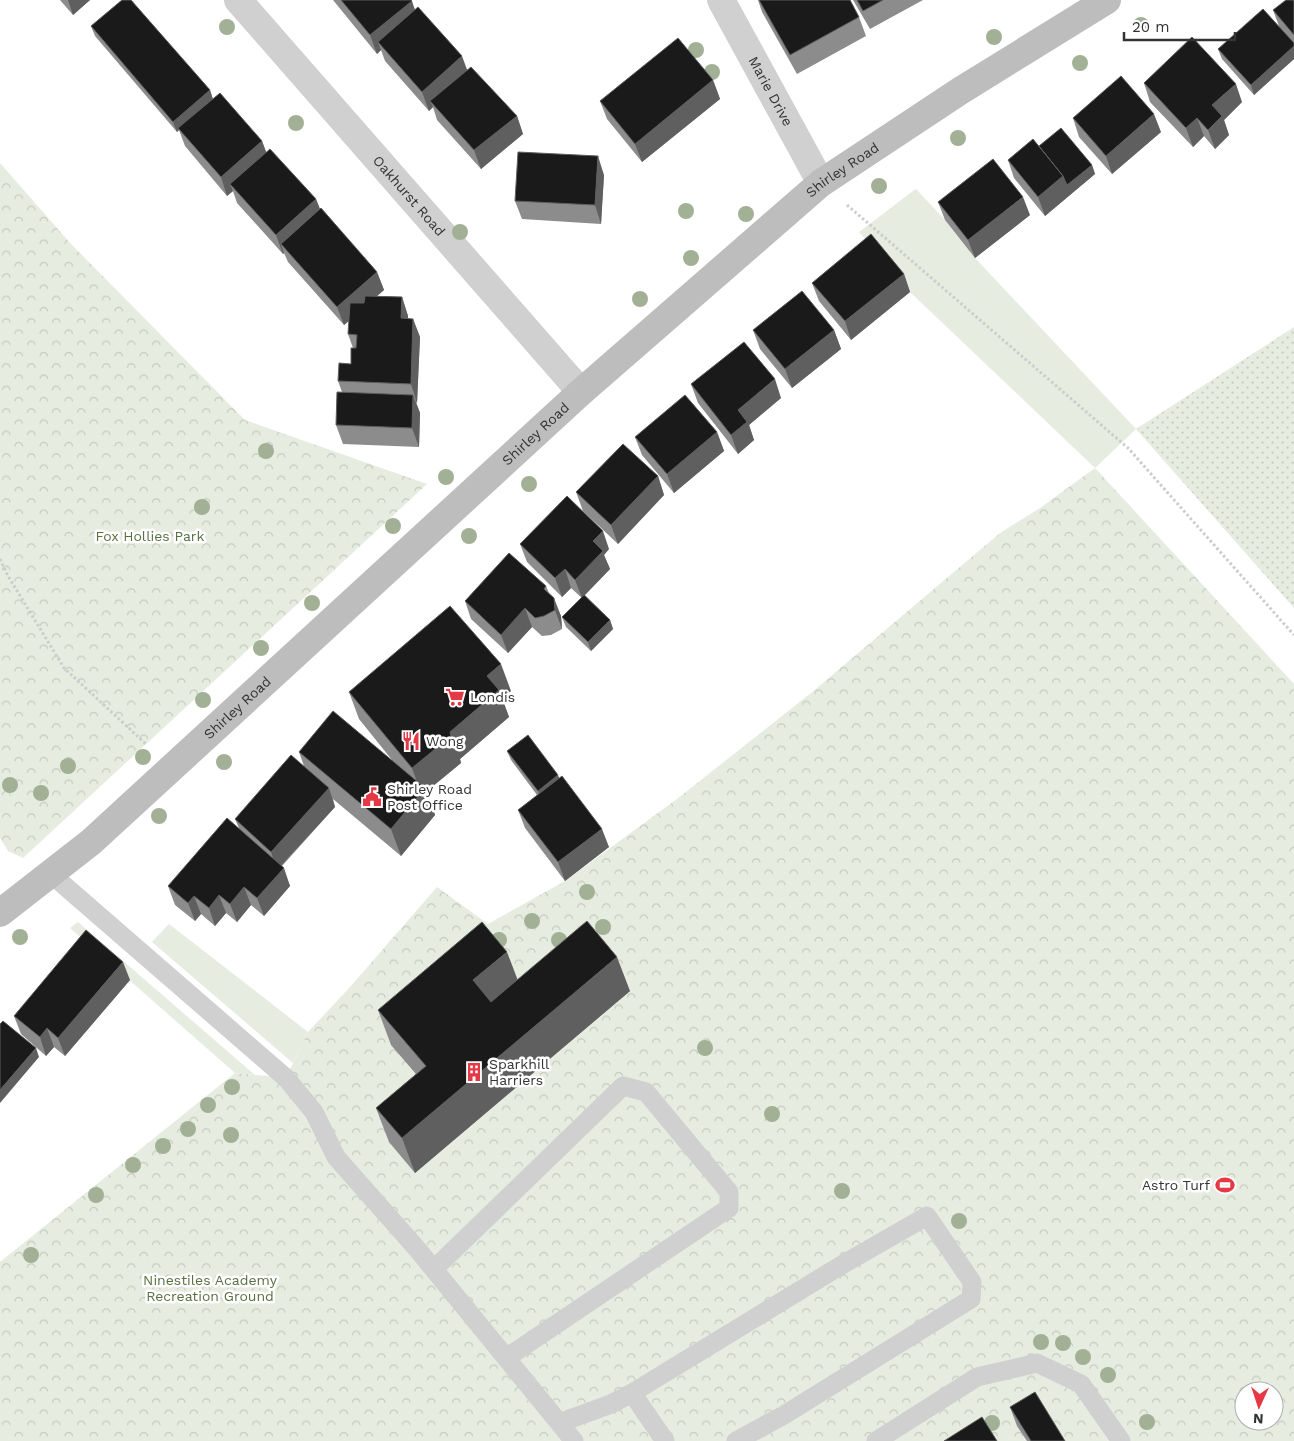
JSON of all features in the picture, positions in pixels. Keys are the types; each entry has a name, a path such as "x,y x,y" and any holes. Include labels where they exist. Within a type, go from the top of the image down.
{"street":[{"name":"Oakhurst Road","path":"238,0 581,392"},
{"name":"Marie Drive","path":"722,0 821,183"},
{"name":"Shirley Road","path":"0,913 91,842 581,392 821,183 960,90 1098,2"}],"lane":[{"path":"51,874 286,1078 314,1112 336,1157 434,1269 574,1441"},
{"path":"434,1269 623,1086 646,1092 729,1192 729,1208 506,1358"},
{"path":"560,1423 611,1404 632,1393 832,1271 927,1216 972,1282 971,1299 784,1415 736,1441"},
{"path":"876,1441 977,1378 1037,1363 1081,1384 1121,1441"},
{"path":"632,1393 664,1441"}],"path":[{"path":"821,183 1128,448 1294,634"},
{"path":"0,559 8,576 64,668 149,746"}],"green space":[{"name":"Fox Hollies Park","path":"0,163 71,244 245,420 427,484 23,858 8,851 0,838"},
{"path":"917,188 975,258 1136,429 1095,468 910,292 859,232"},
{"path":"1294,327 1294,608 1136,429"},
{"name":"Ninestiles Academy Recreation Ground","path":"1095,468 1294,684 1294,1441 0,1441 0,1262 235,1073 286,1078 308,1032 351,986 437,887 488,924 565,881 677,799 811,693 1000,533 1040,508"},
{"path":"78,922 255,1075 235,1073 70,928"},
{"path":"169,924 308,1032 293,1063 152,942"}],"building":[{"path":"122,0 131,0 210,90 173,122 91,26"},
{"path":"341,0 411,0 412,1 370,35"},
{"path":"759,0 850,0 859,17 790,55"},
{"path":"857,0 883,0 863,11"},
{"path":"1286,0 1294,0 1294,35 1273,10"},
{"path":"418,7 462,56 422,92 378,42"},
{"path":"1263,9 1294,43 1294,46 1251,85 1218,49"},
{"path":"1192,37 1236,84 1212,105 1222,116 1208,130 1197,118 1186,128 1144,83"},
{"path":"678,38 713,80 635,144 600,101"},
{"path":"471,67 517,116 474,150 430,101"},
{"path":"1121,76 1154,114 1106,156 1073,118"},
{"path":"220,93 262,141 221,177 178,128"},
{"path":"1061,128 1092,165 1067,185 1063,176 1039,146"},
{"path":"1033,139 1063,176 1038,197 1008,160"},
{"path":"270,149 316,199 276,235 230,184"},
{"path":"518,152 598,156 595,205 515,201"},
{"path":"993,159 1023,197 968,240 938,202"},
{"path":"321,208 377,272 337,307 281,244"},
{"path":"871,234 904,274 845,321 812,283"},
{"path":"802,291 834,330 785,369 753,330"},
{"path":"365,296 402,297 401,318 413,319 411,384 338,381 339,363 351,364 351,348 356,348 357,335 348,334 350,303 364,303"},
{"path":"744,342 775,379 738,410 747,422 731,435 691,384"},
{"path":"337,392 413,395 412,428 336,425"},
{"path":"685,395 717,432 667,474 635,437"},
{"path":"623,444 658,476 611,525 576,492"},
{"path":"567,496 603,531 593,541 603,551 575,580 565,569 555,578 520,544"},
{"path":"509,553 546,586 544,589 554,598 555,610 535,618 525,608 501,635 465,601"},
{"path":"584,595 610,620 588,642 562,617"},
{"path":"450,606 501,664 487,676 499,690 450,732 451,736 412,768 349,692"},
{"path":"333,711 425,788 391,829 299,752"},
{"path":"528,735 558,775 538,791 507,751"},
{"path":"291,755 329,788 271,852 235,819"},
{"path":"562,776 602,829 558,862 518,810"},
{"path":"227,818 284,868 257,898 244,887 230,904 219,895 209,908 194,896 188,903 168,886"},
{"path":"587,921 617,957 402,1138 376,1108 426,1066 378,1010 482,922 507,952 473,980 491,1002"},
{"path":"86,930 123,962 58,1038 47,1028 40,1037 14,1016"},
{"path":"3,1021 36,1048 0,1090 0,1024"},
{"path":"1035,1392 1065,1441 1031,1441 1010,1407"},
{"path":"982,1417 997,1441 944,1441"}],"place":[{"name":"Londis","path":"455,697"},
{"name":"Wong","path":"411,741"},
{"name":"Shirley Road Post Office","path":"372,797"},
{"name":"Sparkhill Harriers","path":"474,1072"},
{"name":"Astro Turf","path":"1225,1185"}]}
